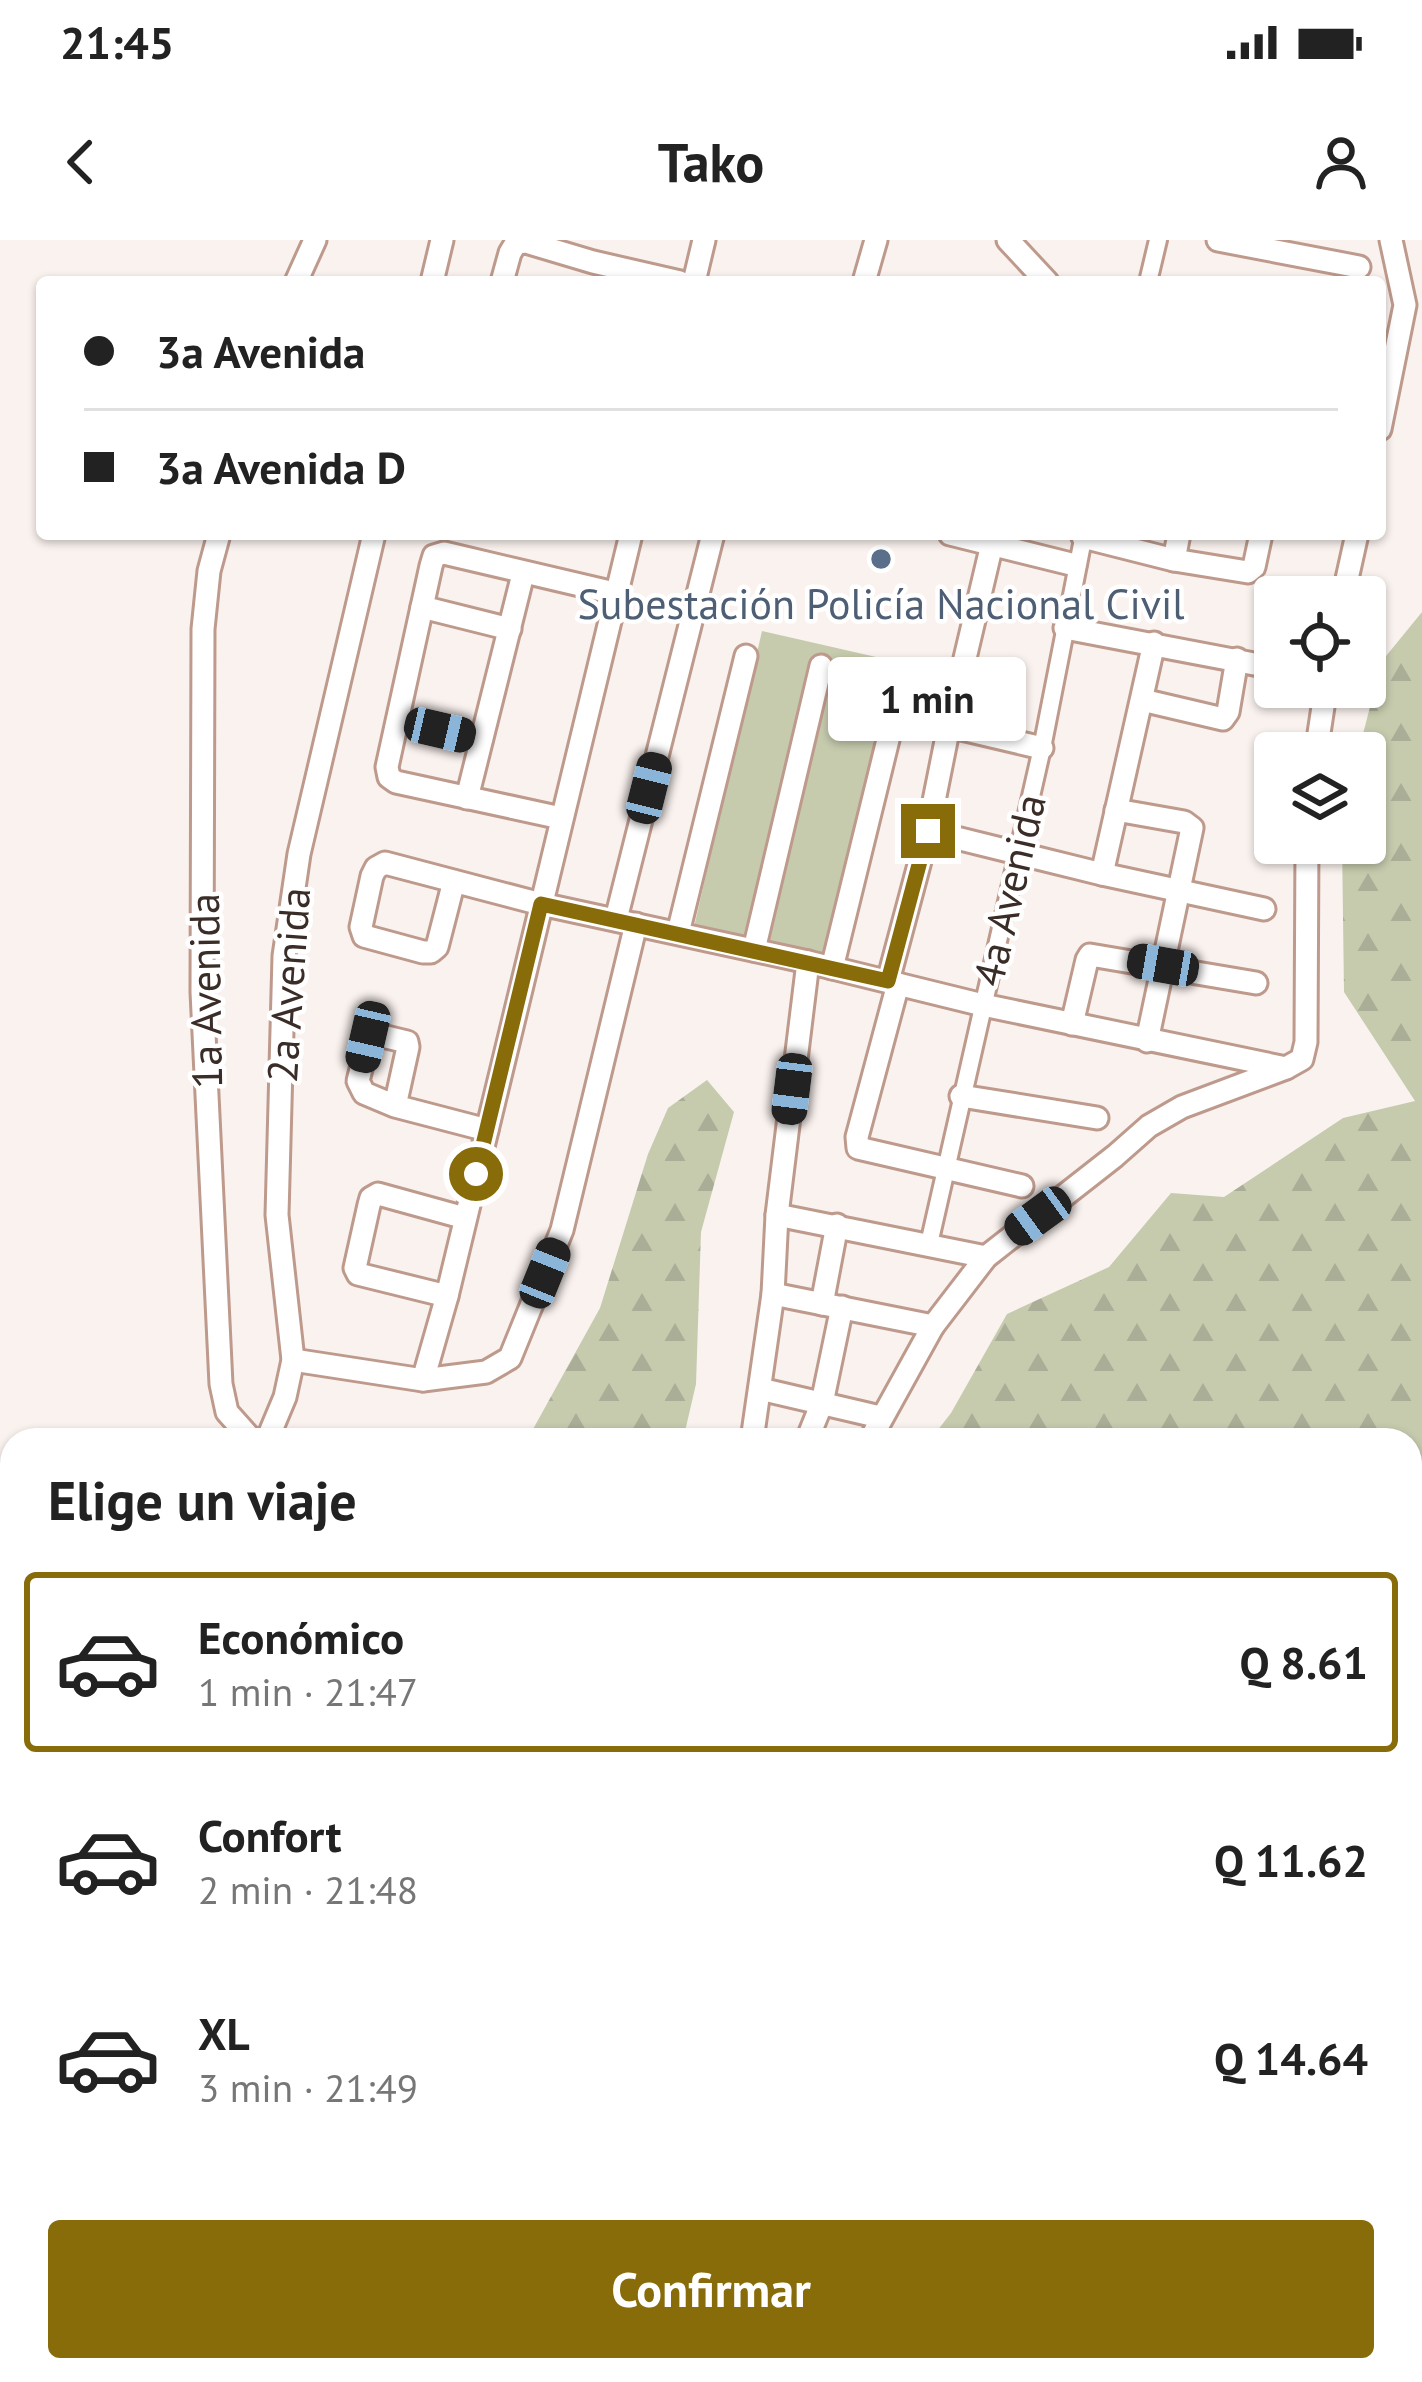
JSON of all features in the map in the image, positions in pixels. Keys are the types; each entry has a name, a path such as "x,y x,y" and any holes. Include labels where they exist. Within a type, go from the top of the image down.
{"street":[{"path":"299,276 314,240"},
{"path":"433,276 442,240"},
{"path":"695,276 704,240"},
{"path":"866,276 875,240"},
{"path":"1008,240 1041,276"},
{"path":"1149,276 1158,240"},
{"path":"1218,240 1286,247 1359,267"},
{"path":"1386,399 1405,305 1391,240"},
{"path":"504,276 516,243 526,242 591,272 627,276"},
{"name":"1a Avenida","path":"218,540 202,629 202,992 221,1384 227,1412 241,1428"},
{"name":"2a Avenida","path":"272,1428 293,1360 277,1215 284,956 299,854 373,540"},
{"path":"424,1380 629,540"},
{"path":"293,1360 424,1380 486,1372 510,1358 562,1230 712,540"},
{"path":"975,540 1076,565"},
{"name":"4a Avenida","path":"929,1244 1042,748 1082,540"},
{"path":"1101,540 1174,560 1248,572 1260,540"},
{"path":"1174,560 1178,540"},
{"path":"1348,576 1356,540"},
{"path":"992,544 856,1137 859,1148 1022,1186"},
{"path":"561,818 389,777 387,767 434,556 444,553 614,593"},
{"path":"466,798 524,574"},
{"path":"422,607 510,628"},
{"path":"1065,628 1254,663"},
{"path":"1102,874 1154,643"},
{"path":"678,933 746,656"},
{"path":"1142,700 1223,718 1237,659"},
{"path":"754,950 821,666"},
{"path":"832,968 898,699"},
{"path":"398,720 481,740"},
{"path":"950,727 1042,748"},
{"path":"1116,810 1184,822 1192,828 1147,1041"},
{"path":"928,831 1264,909"},
{"path":"454,881 431,952 364,935 361,927 376,868 385,863 454,881 541,904 983,1005 1286,1068"},
{"path":"875,1428 934,1326 986,1257 1149,1126 1302,1059 1307,864"},
{"path":"1072,1024 1090,955 1256,983"},
{"path":"754,1428 808,962"},
{"path":"961,1096 1097,1118"},
{"path":"395,1106 487,1130"},
{"path":"447,1296 358,1274 355,1268 369,1204 377,1194 465,1218"},
{"path":"777,1215 986,1257"},
{"path":"812,1428 822,1403 837,1225"},
{"path":"773,1294 934,1326"},
{"path":"760,1389 880,1417"}],"green space":[{"path":"1422,612 1422,1428 939,1428 1007,1314 1109,1267 1171,1193 1224,1197 1343,1118 1415,1101 1344,992 1342,864 1386,864 1386,732 1363,732 1370,708 1386,708 1386,656"},
{"path":"762,631 920,667 843,960 694,927"},
{"path":"707,1080 734,1112 701,1232 696,1384 686,1428 534,1428 600,1308 648,1154 668,1108"}],"place":[{"name":"Subestación Policía Nacional Civil","path":"881,559"}],"route":[{"path":"476,1174 541,904 888,981 928,831"}]}
